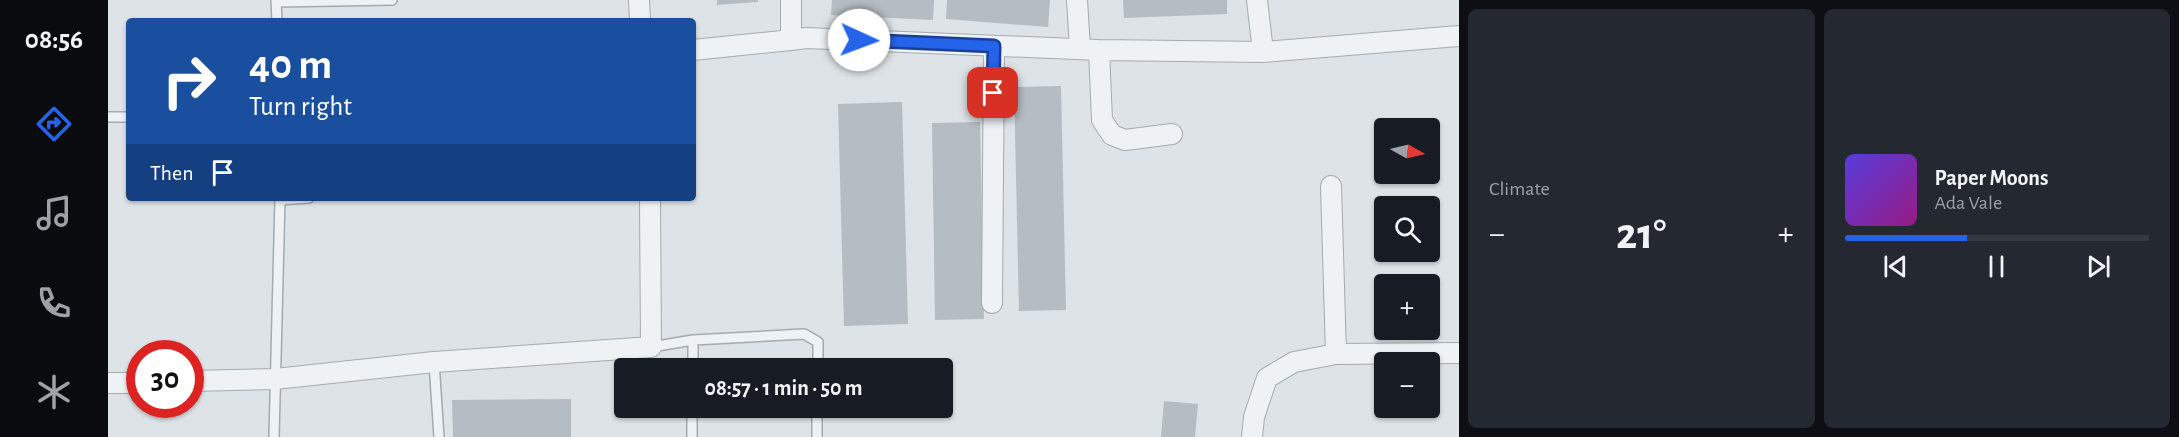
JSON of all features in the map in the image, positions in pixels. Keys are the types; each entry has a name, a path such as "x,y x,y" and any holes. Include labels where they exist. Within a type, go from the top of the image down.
{"street":[{"path":"639,0 640,18"},
{"path":"791,0 791,40"},
{"path":"1077,0 1090,49 1102,120 1112,135 1125,140 1172,134"},
{"path":"1257,0 1263,52"},
{"path":"696,50 806,38 1090,49 1263,52 1459,36"},
{"path":"992,303 994,46"},
{"path":"1330,186 1336,354"},
{"path":"204,381 276,379 434,363 651,347 650,201"},
{"path":"1252,437 1254,417 1267,378 1294,362 1336,354 1459,353"},
{"path":"108,383 126,383"}],"lane":[{"path":"277,18 276,1 392,0"},
{"path":"108,117 126,117"},
{"path":"274,437 280,201"},
{"path":"651,347 693,340 804,334 818,342 818,358"},
{"path":"693,340 693,358"},
{"path":"434,363 439,437"},
{"path":"692,418 692,437"},
{"path":"817,418 817,437"}],"building":[{"path":"717,0 758,0 758,2 717,5"},
{"path":"832,0 934,0 933,20 831,15"},
{"path":"947,0 1050,0 1048,27 946,19"},
{"path":"1123,0 1227,0 1227,14 1124,18"},
{"path":"1061,86 1066,310 1019,311 1014,87"},
{"path":"902,102 908,324 844,326 838,104"},
{"path":"980,122 984,319 935,320 932,123"},
{"path":"571,399 571,437 453,437 452,400"},
{"path":"1164,401 1198,404 1195,437 1161,437"}],"route":[{"path":"859,40 994,46 993,93"}]}
